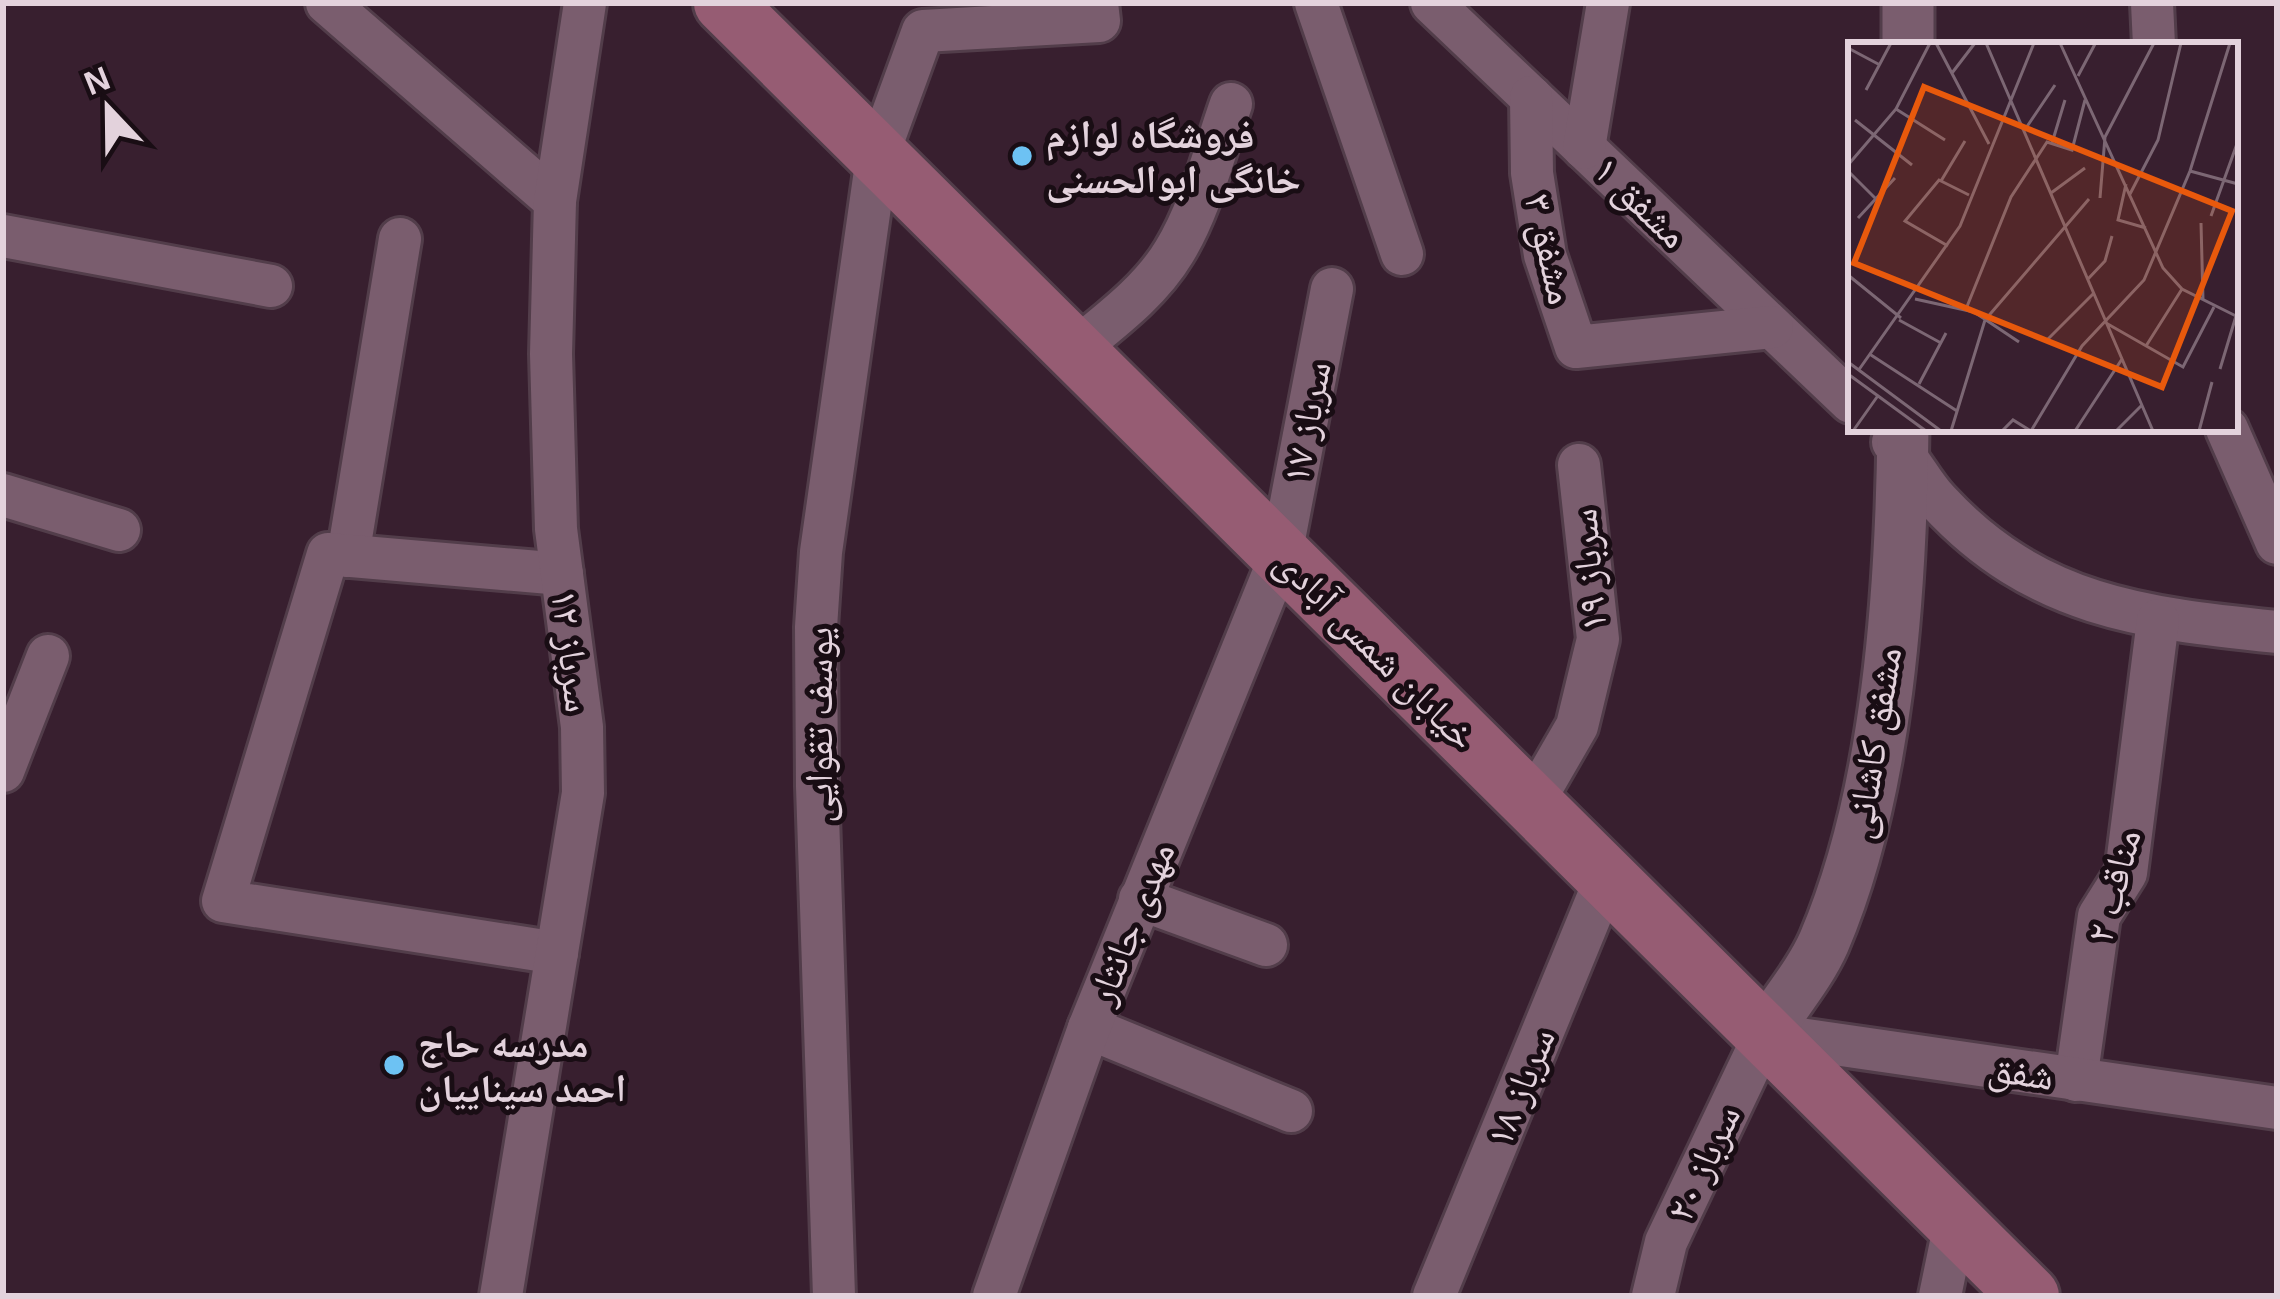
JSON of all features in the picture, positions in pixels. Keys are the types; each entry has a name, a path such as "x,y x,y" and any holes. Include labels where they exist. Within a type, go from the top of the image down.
{"main road":[{"name":"خیابان شمس آبادی","path":"740,10 877,158 2029,1296"}],"street":[{"path":"327,3 555,200"},
{"name":"سرباز ۱۲","path":"501,1296 583,794 582,727 551,444 555,200 585,3"},
{"name":"یوسف تقوایی","path":"835,1296 816,627 821,552 877,158 923,32 1099,20 1097,3"},
{"path":"1316,3 1402,254"},
{"name":"مشفق ۱","path":"1432,3 1848,399"},
{"path":"1584,148 1608,3"},
{"path":"1907,42 1908,3"},
{"path":"2152,3 2155,42"},
{"name":"مشفق ۳","path":"1531,97 1532,173 1545,255 1576,347 1772,326"},
{"path":"1075,350 1139,296 1174,252 1231,104"},
{"path":"3,236 271,286"},
{"path":"348,556 400,239"},
{"name":"سرباز ۱۷","path":"1281,555 1332,289"},
{"path":"2228,432 2277,543"},
{"path":"1895,436 1937,500 1982,541 2078,598 2158,620 2277,632"},
{"name":"مشفق کاشانی","path":"1765,1034 1821,947 1864,828 1889,662 1895,436"},
{"name":"سرباز ۱۹","path":"1532,804 1577,726 1598,639 1579,465"},
{"path":"3,495 119,530"},
{"path":"556,953 223,901 328,554 562,574"},
{"name":"مهدی جانثار","path":"994,1296 1089,1028 1281,555"},
{"name":"مناقب ۲","path":"2076,1080 2099,916 2126,873 2158,620"},
{"path":"3,772 48,656"},
{"name":"سرباز ۱۸","path":"1434,1296 1606,878"},
{"path":"1140,899 1266,945"},
{"path":"1089,1028 1291,1112"},
{"name":"شفق","path":"1765,1034 2277,1108"},
{"name":"سرباز ۲۰","path":"1653,1296 1666,1242 1765,1034"},
{"path":"1940,1296 1955,1223"}],"place":[{"name":"فروشگاه لوازم خانگی ابوالحسنی","path":"1022,156"},
{"name":"مدرسه حاج احمد سیناییان","path":"394,1065"}]}
